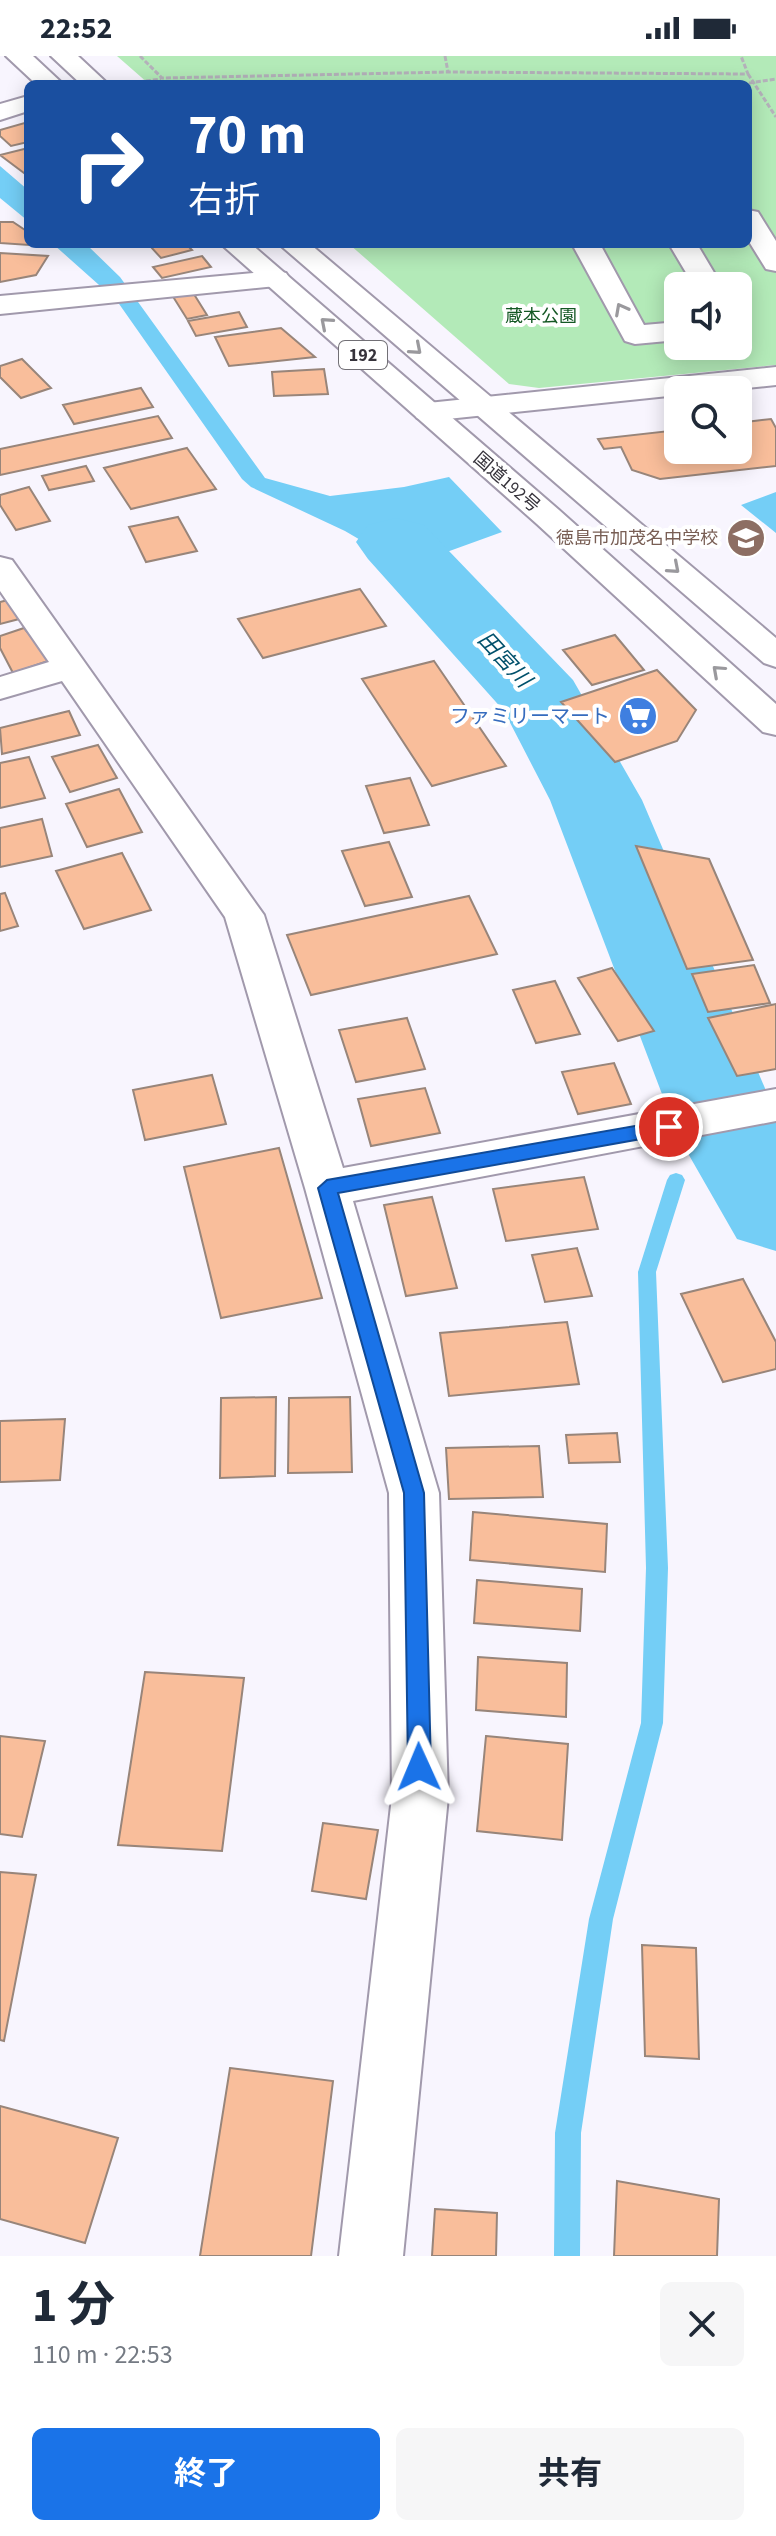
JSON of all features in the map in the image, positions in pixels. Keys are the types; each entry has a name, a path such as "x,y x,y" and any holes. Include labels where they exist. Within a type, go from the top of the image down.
{"main road":[{"path":"18,56 46,80"},
{"path":"63,56 91,80"},
{"path":"0,112 24,104"},
{"path":"752,207 776,213"},
{"path":"752,210 776,263"},
{"name":"国道192号","path":"240,248 548,517 776,724"},
{"name":"192","path":"298,248 776,656"},
{"path":"588,248 635,335 664,332"},
{"path":"685,248 700,272"},
{"path":"0,305 276,279"},
{"path":"428,412 776,376"},
{"path":"0,567 244,915 327,1188 414,1493 420,1797 371,2256"},
{"path":"0,688 72,667"},
{"path":"327,1188 759,1108"}],"path":[{"path":"140,56 162,78"},
{"path":"445,56 448,72"},
{"path":"741,56 750,80"},
{"path":"149,80 198,75 448,72 748,74"},
{"path":"752,82 776,79"},
{"path":"752,83 776,117"}],"green space":[{"name":"蔵本公園","path":"117,56 776,56 776,365 539,388 509,384 354,248 752,248 752,80 144,80"}],"water":[{"path":"0,166 24,187 24,218 0,198"},
{"path":"57,248 90,248 120,277 265,478 330,496 404,487 449,477 502,532 444,553 516,649 471,659 398,562 345,531 251,487 242,479 117,301"},
{"path":"776,492 776,533 741,505"}],"building":[{"path":"24,123 24,143 11,146 0,136 0,130"},
{"path":"24,149 24,173 0,155"},
{"path":"0,222 13,222 24,229 24,245 0,243"},
{"path":"152,248 192,250 161,258"},
{"path":"0,253 48,256 36,275 0,282"},
{"path":"202,256 211,267 162,278 153,267"},
{"path":"192,291 207,315 187,319 172,295"},
{"path":"239,312 247,327 196,336 188,321"},
{"path":"281,328 315,357 229,366 215,337"},
{"path":"22,359 51,388 21,398 0,377 0,366"},
{"path":"324,369 328,394 274,396 272,372"},
{"path":"141,388 153,407 74,424 63,405"},
{"path":"158,416 172,438 0,475 0,449"},
{"path":"771,419 776,428 776,466 660,479 632,470 621,447 604,449 598,439 664,432 664,464 752,464 752,421"},
{"path":"187,448 216,489 131,509 104,468"},
{"path":"86,466 94,481 49,490 42,476"},
{"path":"29,487 50,521 16,530 0,505 0,495"},
{"path":"178,517 197,551 146,562 129,527"},
{"path":"360,589 386,626 263,658 238,619"},
{"path":"8,600 19,619 0,624 0,602"},
{"path":"24,628 51,660 13,673 0,648 0,636"},
{"path":"615,635 644,670 592,685 563,650"},
{"path":"434,661 506,766 432,786 362,679"},
{"path":"657,670 696,710 677,741 615,762 561,702"},
{"path":"69,711 80,735 2,754 0,728"},
{"path":"98,745 117,778 70,792 52,757"},
{"path":"29,757 45,798 0,808 0,763"},
{"path":"410,778 429,825 384,833 366,786"},
{"path":"119,789 142,832 87,847 66,804"},
{"path":"42,819 52,856 0,867 0,828"},
{"path":"389,842 412,897 365,906 342,851"},
{"path":"636,846 709,859 753,960 687,969"},
{"path":"122,853 151,910 84,929 56,871"},
{"path":"5,893 18,926 0,931 0,894"},
{"path":"469,896 497,954 311,995 287,935"},
{"path":"754,965 770,1003 708,1012 692,974"},
{"path":"612,968 654,1031 618,1041 578,978"},
{"path":"555,981 580,1034 536,1043 513,990"},
{"path":"776,1004 776,1069 737,1076 708,1018"},
{"path":"407,1018 425,1069 356,1082 339,1030"},
{"path":"614,1063 631,1104 578,1114 562,1072"},
{"path":"212,1075 226,1124 145,1140 133,1090"},
{"path":"425,1088 440,1133 371,1146 358,1099"},
{"path":"279,1148 322,1298 221,1318 184,1167"},
{"path":"584,1177 598,1229 506,1241 493,1189"},
{"path":"432,1197 457,1288 406,1296 384,1205"},
{"path":"577,1248 592,1296 545,1302 532,1255"},
{"path":"743,1279 776,1342 776,1369 723,1382 681,1294"},
{"path":"567,1322 579,1384 449,1396 440,1333"},
{"path":"276,1397 275,1476 220,1478 221,1398"},
{"path":"350,1397 352,1472 288,1473 289,1398"},
{"path":"65,1419 60,1480 0,1482 0,1421"},
{"path":"617,1433 620,1462 569,1463 566,1435"},
{"path":"539,1446 543,1497 449,1499 446,1448"},
{"path":"473,1512 607,1524 605,1572 470,1560"},
{"path":"477,1580 582,1589 580,1631 474,1623"},
{"path":"478,1657 567,1663 566,1717 476,1710"},
{"path":"145,1672 244,1678 222,1851 118,1845"},
{"path":"0,1736 45,1741 22,1837 0,1834"},
{"path":"486,1736 568,1744 562,1840 477,1831"},
{"path":"323,1823 378,1830 366,1899 312,1891"},
{"path":"0,1872 36,1875 4,2041 0,2040"},
{"path":"642,1945 696,1948 699,2059 645,2056"},
{"path":"230,2068 333,2081 311,2256 200,2256"},
{"path":"0,2106 118,2138 85,2243 0,2219"},
{"path":"617,2181 719,2199 717,2256 614,2256"},
{"path":"435,2209 497,2213 496,2256 432,2256"}],"waterway":[{"name":"田宮川","path":"396,542 542,699 596,800 732,1136 776,1208"},
{"path":"709,1151 732,1136"},
{"path":"567,2256 568,2133 601,1919 652,1723 657,1568 647,1272 676,1180"}],"place":[{"name":"徳島市加茂名中学校","path":"746,538"},
{"name":"ファミリーマート","path":"638,716"}],"route":[{"path":"419,1767 414,1493 327,1188 669,1127"}]}
